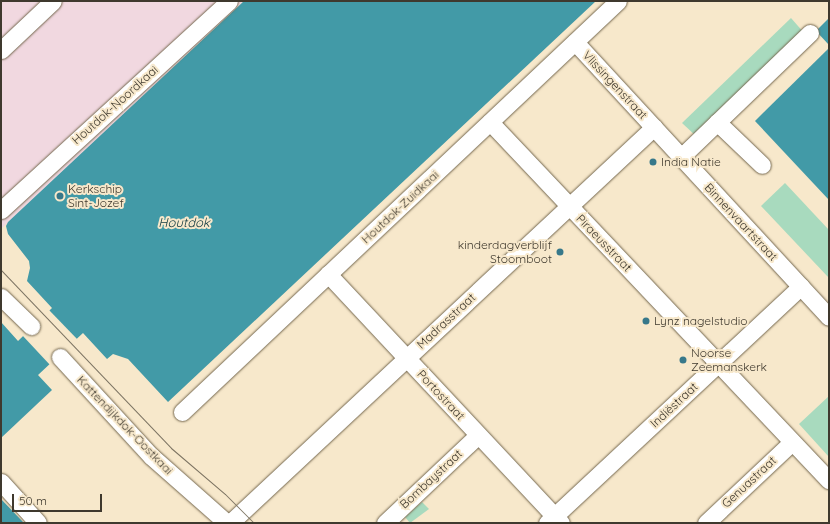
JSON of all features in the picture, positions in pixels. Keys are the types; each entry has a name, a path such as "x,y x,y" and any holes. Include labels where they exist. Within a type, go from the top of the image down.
{"street":[{"path":"1,50 53,1"},
{"name":"Houtdok-Noordkaai","path":"1,210 229,1"},
{"name":"Houtdok-Zuidkaai","path":"182,412 618,1"},
{"path":"681,157 717,122 737,106 774,71 810,34"},
{"name":"Vlissingenstraat","path":"575,42 654,128"},
{"name":"Piraeusstraat","path":"490,122 829,480"},
{"path":"717,122 762,165"},
{"name":"Binnenvaartstraat","path":"654,128 829,316"},
{"name":"Madrasstraat","path":"232,520 654,128"},
{"name":"Portostraat","path":"328,274 478,435 554,521"},
{"name":"Indiëstraat","path":"554,521 718,363 801,286"},
{"path":"1,297 31,326"},
{"name":"Kattendijkdok-Oostkaai","path":"60,357 151,456 232,520"},
{"name":"Bombaystraat","path":"384,523 478,435"},
{"name":"Genuastraat","path":"706,523 792,442"},
{"path":"1,482 38,523"}],"shaded area":[{"path":"1,1 244,1 1,229"}],"green space":[{"path":"791,18 805,34 697,137 682,123"},
{"path":"785,183 829,230 829,278 761,206"},
{"path":"829,396 829,457 799,424"},
{"path":"422,502 429,509 410,523 405,517"}],"water":[{"name":"Houtdok","path":"244,1 596,1 168,402 128,359 113,354 107,359 83,333 38,375 52,390 1,438 1,322 18,341 52,308 27,281 30,268 29,261 8,234 6,226 8,222"},
{"path":"829,18 829,45 816,31"},
{"path":"829,48 829,200 755,121"},
{"path":"1,499 24,523 1,523"}],"pier":[{"path":"49,310 78,340 51,366 22,335"}],"tram line":[{"path":"1,270 171,448 225,494 254,523"}],"place":[{"name":"India Natie","path":"653,162"},
{"name":"Kerkschip Sint-Jozef","path":"60,196"},
{"name":"kinderdagverblijf Stoomboot","path":"560,252"},
{"name":"Lynz nagelstudio","path":"646,321"},
{"name":"Noorse Zeemanskerk","path":"683,360"}]}
